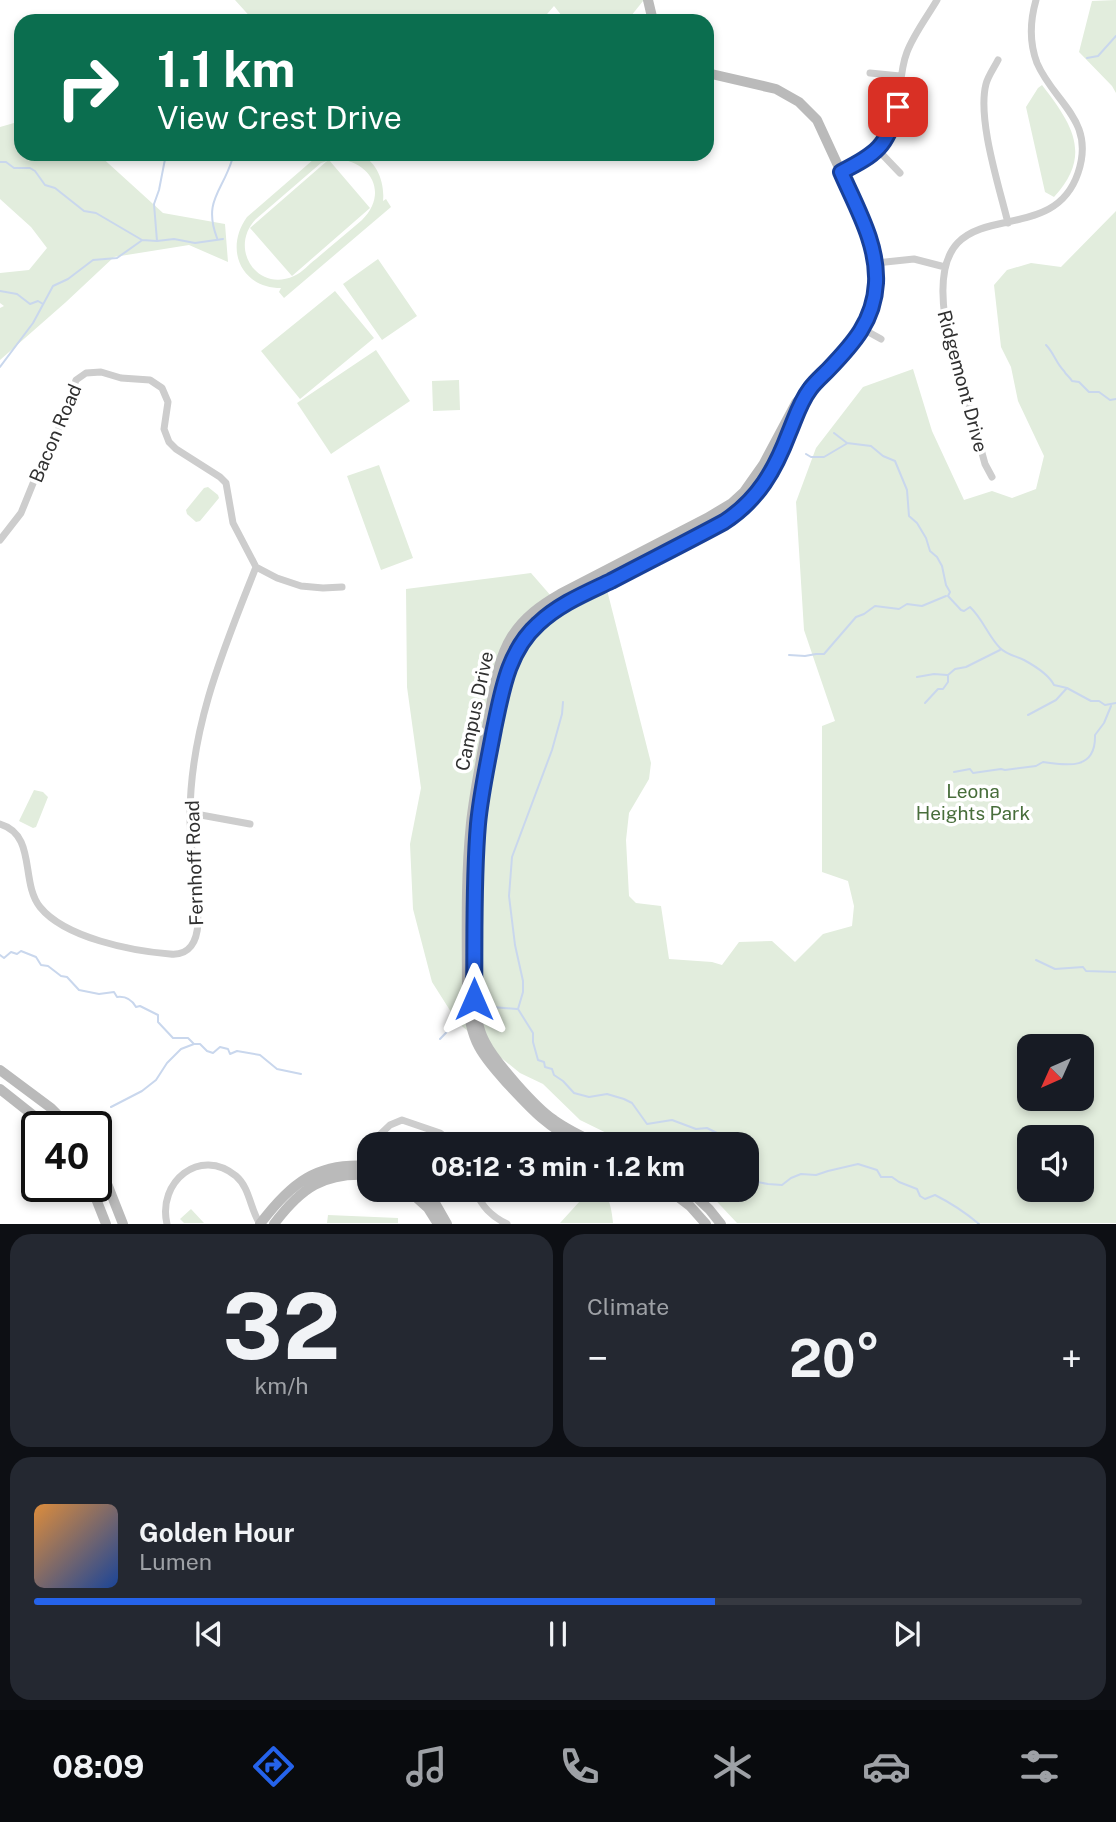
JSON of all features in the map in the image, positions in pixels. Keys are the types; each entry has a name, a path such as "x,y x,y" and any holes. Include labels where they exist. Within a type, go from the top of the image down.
{"street":[{"path":"841,172 867,159 878,150 893,126 898,107 900,76 907,50 937,0"},
{"name":"Ridgemont Drive","path":"992,477 985,464 945,318 942,294 945,267 953,248 967,234 1040,213 1065,196 1078,173 1082,157 1077,123 1037,62 1031,29 1036,0"},
{"path":"998,60 986,81 984,111 985,127 1008,223"},
{"path":"870,73 900,76"},
{"name":"Campus Drive","path":"559,1132 537,1116 489,1055 476,1013 471,970 482,789 507,672 521,643 536,625 565,604 740,512 759,492 777,464 809,390 844,354 863,329 875,294 876,263 866,230 817,120 799,102 776,89 714,75"},
{"path":"878,150 900,173"},
{"path":"876,263 900,259 945,267"},
{"path":"863,329 881,339"},
{"name":"Bacon Road","path":"0,540 21,513 45,454 62,423 76,380 86,373 101,372 121,378 150,380 162,388 168,402 164,429 169,442 226,483 233,523 256,567"},
{"path":"256,567 301,586 342,587"},
{"name":"Fernhoff Road","path":"0,824 13,830 19,837 26,855 34,898 41,909 53,919 77,932 105,942 138,949 180,954 191,947 198,931 190,813 194,760 207,695 256,567"},
{"path":"190,813 250,824"},
{"name":"Campus Drive","path":"489,1055 542,1110 574,1132"},
{"path":"0,1070 54,1111"},
{"path":"0,1089 28,1111"},
{"path":"383,1132 402,1120 437,1132"},
{"path":"167,1223 165,1203 171,1187 186,1171 201,1165 226,1169 241,1181 260,1223 289,1190 302,1180 334,1167 357,1165"},
{"path":"274,1223 296,1197 320,1181 357,1174"},
{"path":"112,1196 123,1223"},
{"path":"97,1202 106,1223"},
{"path":"421,1202 438,1223"},
{"path":"434,1202 447,1223"},
{"path":"480,1202 494,1217 507,1223"},
{"path":"685,1202 706,1223"},
{"path":"702,1202 721,1223"}],"green space":[{"path":"235,0 643,0 633,14 560,14 554,6 547,14 248,14"},
{"path":"1116,0 1116,93 1079,52 1092,1"},
{"path":"1042,85 1062,113 1074,140 1073,167 1066,182 1054,197 1045,192 1026,107"},
{"path":"14,123 14,161 106,161 163,213 225,224 228,262 189,245 114,257 0,360 0,308 4,306 0,303 0,273 29,270 47,248 31,227 0,199 0,127"},
{"path":"312,161 327,161 321,163 256,219 248,230 245,243 251,265 258,273 281,280 303,271 370,210 375,189 372,180 367,172 348,161 370,161 375,166 383,187 383,201 386,199 391,207 284,298 279,292 281,288 256,281 240,264 237,242 247,217"},
{"path":"327,161 330,161 370,208 292,276 250,228"},
{"name":"Leona Heights Park","path":"1116,211 1116,1223 737,1223 717,1202 759,1202 759,1132 604,1132 580,1120 543,1084 520,1073 458,1023 432,982 413,909 410,844 421,788 407,687 406,589 531,573 565,612 607,590 651,763 649,779 629,813 626,840 629,896 636,903 661,906 669,959 722,965 739,942 772,941 795,962 823,934 852,926 854,906 848,881 822,872 822,726 835,721 804,630 796,502 816,448 863,387 913,369 932,431 964,500 992,491 1012,498 1036,489 1044,456 1018,401 1011,367 1001,347 994,285 1007,270 1031,263 1061,267"},
{"path":"378,259 417,316 382,340 343,284"},
{"path":"335,291 374,338 300,399 261,351"},
{"path":"376,350 410,401 331,454 297,403"},
{"path":"459,380 460,410 433,411 432,381"},
{"path":"379,465 413,558 381,570 347,476"},
{"path":"208,487 219,498 200,521 196,522 186,510 204,488"},
{"path":"34,790 43,792 48,797 36,827 33,828 19,821"},
{"path":"579,1202 609,1202 613,1223 560,1223"},
{"path":"191,1209 204,1223 184,1223 180,1219"},
{"path":"328,1215 398,1218 398,1223 327,1223"}],"waterway":[{"path":"1087,58 1098,56 1116,36"},
{"path":"157,241 154,204 165,161"},
{"path":"217,238 213,225 213,205 232,161"},
{"path":"0,162 6,162 14,168 30,168 45,185 55,188 84,211 96,213 142,240 174,239 195,243 223,239"},
{"path":"0,367 33,323 53,286 68,279 93,260 117,258 141,241"},
{"path":"0,291 17,294 30,304 38,301 43,304"},
{"path":"1046,345 1072,381 1079,382 1089,392 1099,392 1110,400 1116,399"},
{"path":"834,433 847,443 871,446 883,456 895,461 907,490 909,516 917,523 930,551 942,566 950,592 948,596 961,610 970,607 1000,648 1037,668 1054,685 1067,688 1091,701 1099,701 1105,705 1116,703"},
{"path":"806,454 811,457 824,457 846,444"},
{"path":"789,655 824,654 856,617 875,606 899,609 907,604 922,606 946,596"},
{"path":"925,703 938,689 943,689 948,682 948,675 955,669 966,667 1000,650"},
{"path":"917,677 947,675"},
{"path":"1028,715 1056,700 1067,688"},
{"path":"563,702 552,750 512,857 509,896 523,981 518,1009 533,1033 538,1060 544,1062 545,1067 552,1069 554,1075 574,1093 589,1097 607,1094 624,1099 632,1103 647,1124 672,1120 696,1129 707,1128 715,1132"},
{"path":"954,772 970,769 973,773 1005,770 1036,766 1043,762 1079,763 1091,755 1095,735 1111,706"},
{"path":"0,955 4,958 11,952 17,954 21,951 36,957 41,965 67,977 79,990 99,994 114,992 117,997 128,999 136,1007 140,1006 158,1015 158,1022 173,1038 188,1038 213,1053 220,1047 228,1049 230,1054 237,1051 260,1055 277,1069 301,1074"},
{"path":"1036,960 1055,969 1083,967 1086,971 1116,972"},
{"path":"480,1006 517,1009"},
{"path":"440,1039 464,1014"},
{"path":"111,1107 142,1091 156,1080 167,1063 181,1049 194,1044"},
{"path":"759,1182 782,1185 801,1174 816,1175 858,1164 877,1170 881,1177 892,1177 917,1189 925,1199 935,1195 979,1224"}],"route":[{"path":"474,999 475,883 480,806 497,715 513,656 536,625 547,616 573,599 724,522 740,512 767,481 809,390 855,342 872,307 876,263 866,230 841,172 867,159 878,150 893,126 898,107"}]}
